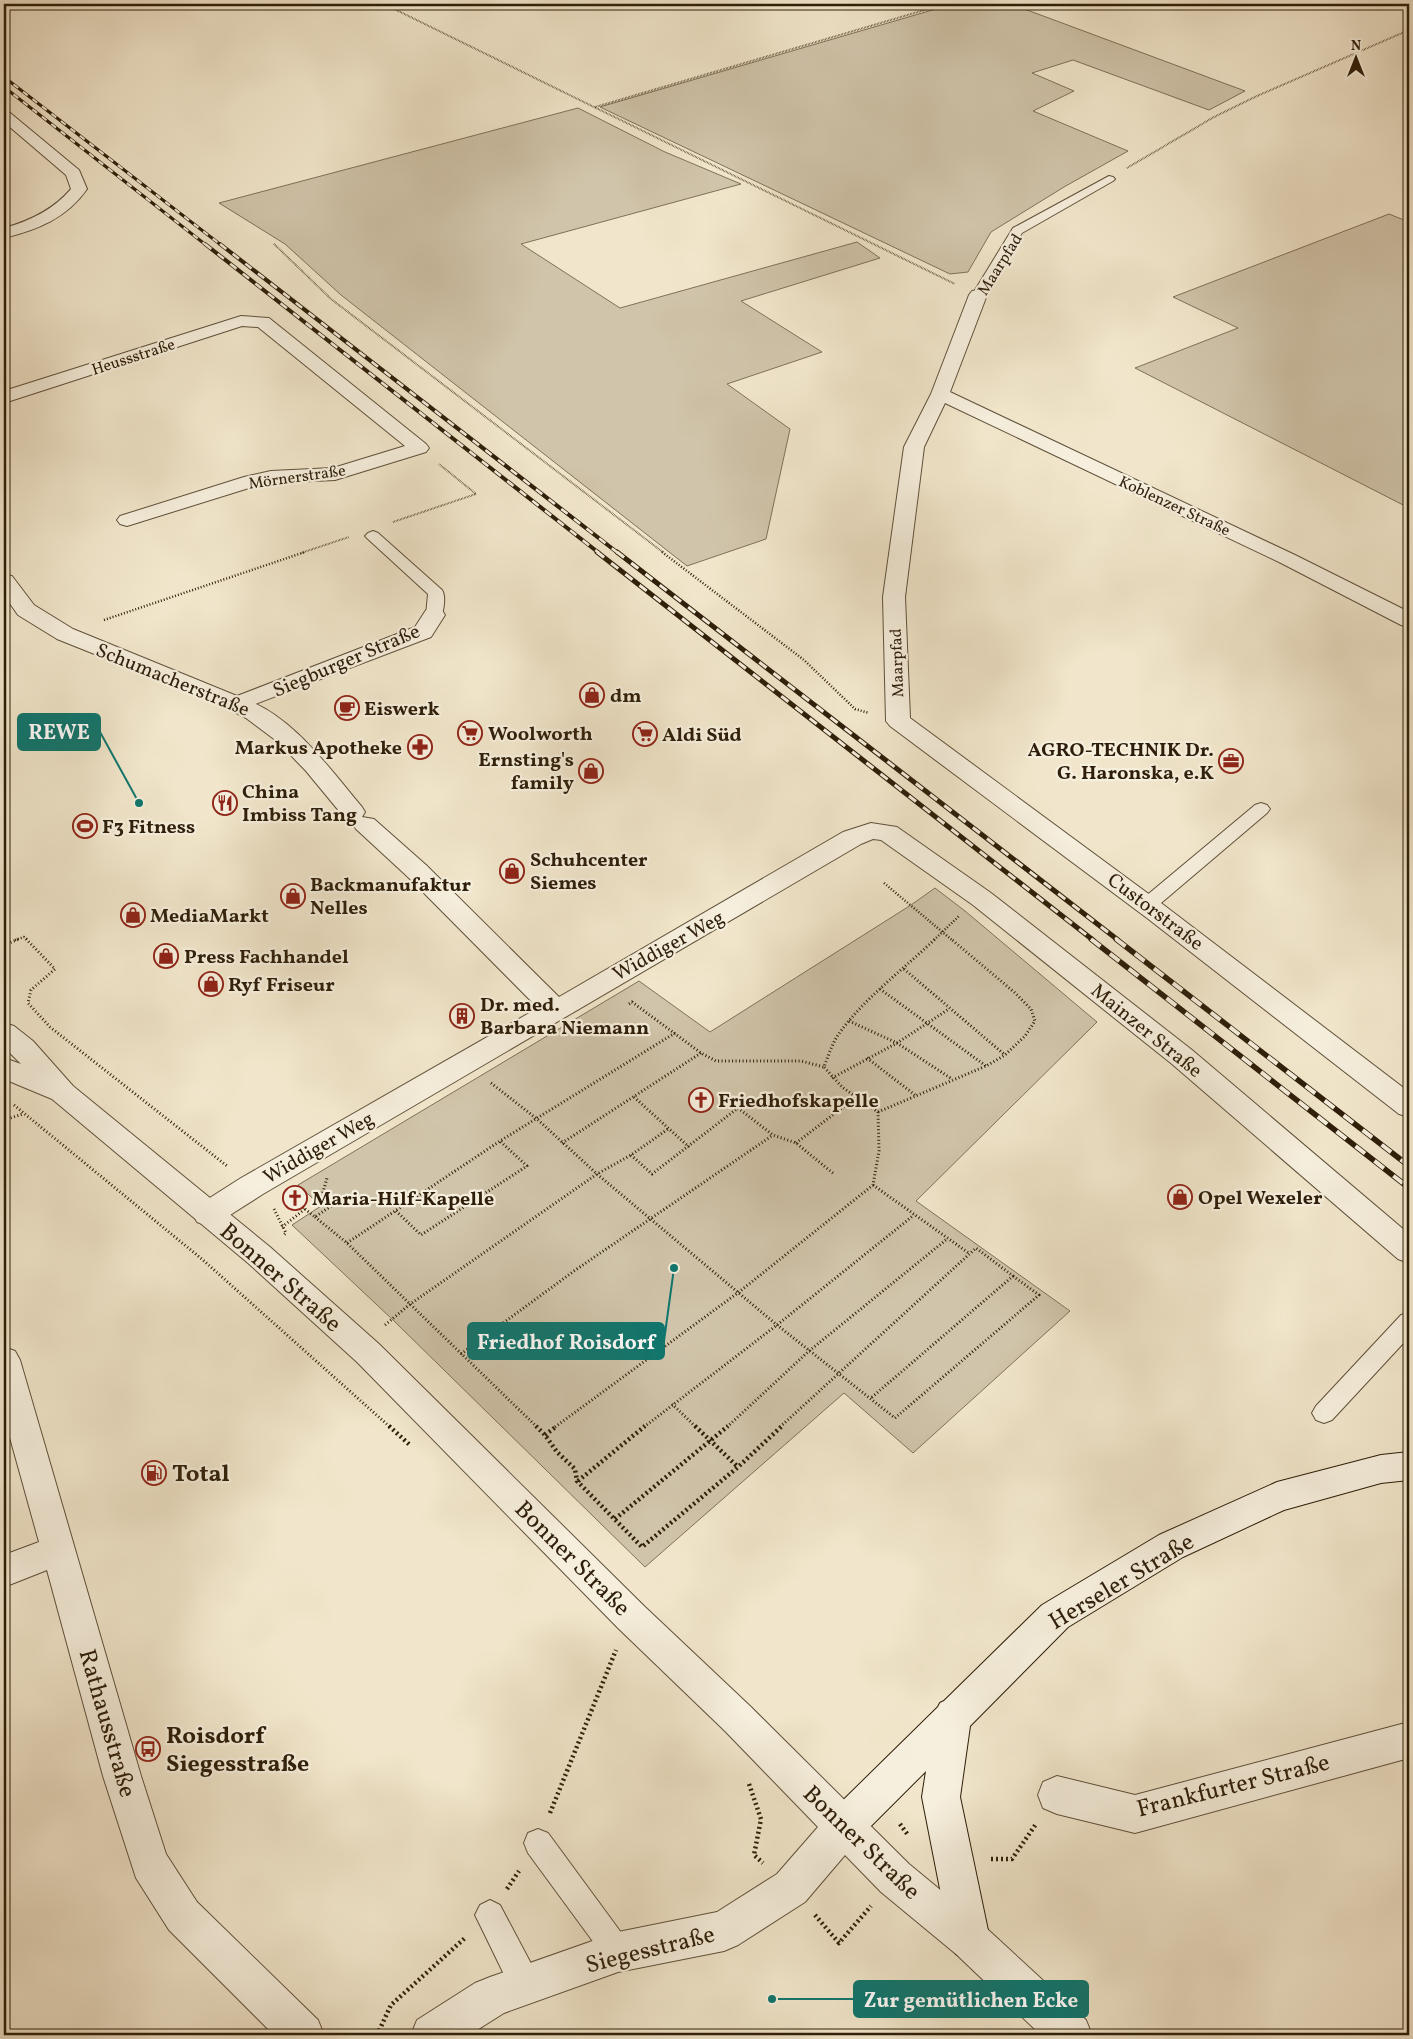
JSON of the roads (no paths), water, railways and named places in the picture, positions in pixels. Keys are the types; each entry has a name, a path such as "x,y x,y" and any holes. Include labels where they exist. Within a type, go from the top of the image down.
{"street":[{"path":"4,115 73,173 79,188 70,201 56,214 29,226 4,233"},
{"name":"Maarpfad","path":"898,722 894,597 914,447 940,394 978,295"},
{"name":"Heussstraße","path":"4,396 241,321 263,322 419,448"},
{"name":"Koblenzer Straße","path":"940,394 1288,559 1409,620"},
{"name":"Mörnerstraße","path":"127,520 244,483 271,478 335,474 419,448"},
{"name":"Schumacherstraße","path":"4,581 26,610 65,634 254,711 287,737 359,818 417,872 555,1009"},
{"name":"Siegburger Straße","path":"237,704 423,632 434,616"},
{"name":"Custorstraße","path":"898,722 1024,812 1147,904 1409,1107"},
{"name":"Mainzer Straße","path":"872,831 888,832 982,899 1182,1057 1409,1251"},
{"name":"Widdiger Weg","path":"208,1214 252,1186 555,1009 739,905 852,838 872,831"},
{"name":"Bonner Straße","path":"4,1032 23,1048 63,1093 259,1255 358,1344 631,1617 738,1719 895,1878 970,1940 1071,2035"},
{"name":"Bonner Straße","path":"4,1068 63,1093"},
{"name":"Rathausstraße","path":"4,1360 122,1776 150,1864 183,1916 303,2035"},
{"name":"Herseler Straße","path":"843,1827 953,1715 1055,1616 1172,1546 1277,1496 1381,1469 1409,1466"},
{"path":"4,1571 59,1550"},
{"path":"953,1715 941,1797 970,1940"},
{"name":"Frankfurter Straße","path":"1057,1795 1135,1814 1409,1740"},
{"name":"Siegesstraße","path":"432,2035 490,1998 525,1984 618,1952 724,1931 791,1888 843,1827"}],"lane":[{"name":"Maarpfad","path":"978,295 1017,231 1109,179"},
{"name":"Siegburger Straße","path":"373,536 436,593 434,616"},
{"path":"1147,904 1261,809"},
{"path":"1324,1414 1409,1322"},
{"path":"538,1843 618,1952"},
{"path":"490,1915 525,1984"}],"railway":[{"path":"4,77 221,245"},
{"path":"4,87 206,245"},
{"path":"205,244 599,553"},
{"path":"220,244 618,553"},
{"path":"597,552 1093,940"},
{"path":"617,552 1118,940"},
{"path":"1091,939 1409,1188"},
{"path":"1116,939 1409,1166"}],"place":[{"name":"dm","path":"592,695"},
{"name":"Eiswerk","path":"347,708"},
{"name":"Woolworth","path":"470,733"},
{"name":"Aldi Süd","path":"645,734"},
{"name":"Markus Apotheke","path":"420,747"},
{"name":"AGRO-TECHNIK Dr. G. Haronska, e.K","path":"1231,761"},
{"name":"Ernsting's family","path":"591,771"},
{"name":"REWE","path":"139,803"},
{"name":"China Imbiss Tang","path":"225,803"},
{"name":"F3 Fitness","path":"85,826"},
{"name":"Schuhcenter Siemes","path":"512,871"},
{"name":"Backmanufaktur Nelles","path":"293,896"},
{"name":"MediaMarkt","path":"133,915"},
{"name":"Press Fachhandel","path":"166,956"},
{"name":"Ryf Friseur","path":"211,984"},
{"name":"Dr. med. Barbara Niemann","path":"462,1016"},
{"name":"Friedhofskapelle","path":"701,1100"},
{"name":"Opel Wexeler","path":"1180,1197"},
{"name":"Maria-Hilf-Kapelle","path":"295,1198"},
{"name":"Friedhof Roisdorf","path":"674,1268"},
{"name":"Total","path":"154,1473"},
{"name":"Roisdorf Siegesstraße","path":"148,1749"},
{"name":"Zur gemütlichen Ecke","path":"772,1999"}]}
